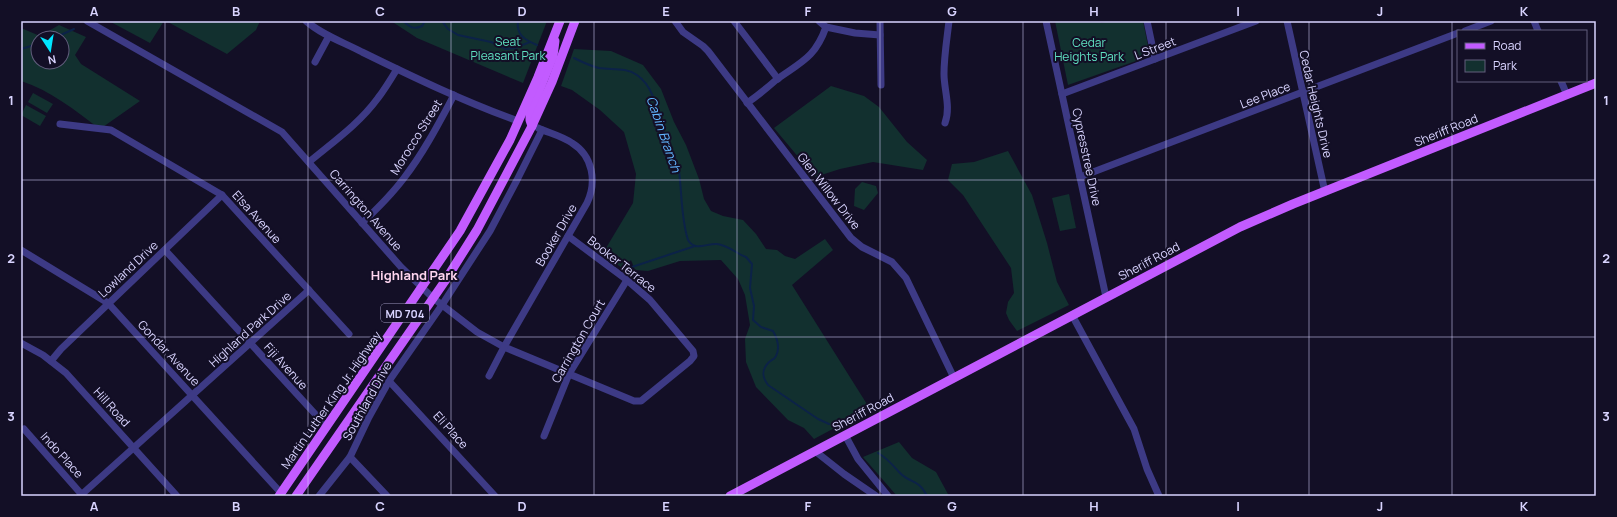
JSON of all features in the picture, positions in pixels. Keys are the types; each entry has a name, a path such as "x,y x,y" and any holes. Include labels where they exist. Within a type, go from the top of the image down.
{"main road":[{"name":"Martin Luther King Jr. Highway","path":"280,495 443,257 476,204 518,121 560,21"},
{"name":"MD 704","path":"296,496 434,298 477,230 532,126 552,82 575,21"},
{"path":"532,126 530,114 554,56 556,44 554,36"},
{"name":"Sheriff Road","path":"730,496 1240,227 1596,83"},
{"path":"497,193 500,179 524,130 522,124 518,121"}],"street":[{"name":"Carrington Avenue","path":"87,21 282,132 401,267 422,288 477,332 504,346 634,401"},
{"path":"306,21 329,36 397,70 518,121"},
{"name":"Glen Willow Drive","path":"674,21 683,32 699,43 708,52 851,238 862,247 892,262 901,271 911,287 954,378"},
{"path":"734,21 778,79"},
{"path":"819,21 826,27 855,33 880,35"},
{"path":"880,21 882,85"},
{"path":"945,123 948,112 944,67 949,21"},
{"name":"Cypresstree Drive","path":"1046,21 1106,297"},
{"path":"1147,21 1155,59"},
{"name":"L Street","path":"1062,94 1256,21"},
{"name":"Cedar Heights Drive","path":"1287,21 1325,192"},
{"path":"1467,30 1491,21"},
{"path":"747,103 795,68 814,52 826,27"},
{"name":"Lee Place","path":"1080,177 1457,34"},
{"path":"314,62 329,36"},
{"path":"310,162 365,114 379,98 397,70"},
{"path":"1561,82 1567,95"},
{"name":"Morocco Street","path":"362,223 387,198 407,173 431,136 454,95"},
{"name":"Elsa Avenue","path":"60,124 111,130 222,195 349,334"},
{"name":"Booker Drive","path":"489,376 504,346 591,195 593,185 592,173 588,161 579,148 564,138 532,126"},
{"name":"Southland Drive","path":"319,496 350,457 389,380 442,305 490,231 542,130"},
{"name":"Lowland Drive","path":"51,361 57,352 222,195"},
{"name":"Booker Terrace","path":"568,236 627,280 650,300 691,348 694,355 690,361 643,400 634,401"},
{"name":"Gondar Avenue","path":"21,250 108,303 193,395 280,495"},
{"name":"Fiji Avenue","path":"164,250 326,427"},
{"name":"Carrington Court","path":"544,436 569,374 627,280"},
{"name":"Highland Park Drive","path":"82,496 309,290"},
{"path":"1072,315 1134,429 1147,469 1159,496"},
{"name":"Hill Road","path":"21,343 51,361 72,380 177,496"},
{"name":"Eli Place","path":"389,380 495,496"},
{"name":"Indo Place","path":"24,429 82,496"},
{"path":"845,435 858,459 888,496"},
{"path":"815,451 844,474 876,496"},
{"path":"350,457 387,496"}],"green space":[{"path":"109,21 164,21 150,43"},
{"path":"166,21 260,21 256,30 227,54"},
{"name":"Seat Pleasant Park","path":"391,21 547,21 523,83 417,38"},
{"name":"Cedar Heights Park","path":"1055,21 1100,21 1101,23 1109,21 1143,21 1150,56 1068,85"},
{"path":"59,25 86,37 75,55 81,64 140,101 100,129 52,95 21,81 21,28 30,32 30,70 70,70 70,30 50,30"},
{"path":"574,49 611,51 643,65 661,89 674,122 686,145 699,179 704,199 711,211 723,216 743,220 756,234 766,249 777,250 785,256 795,259 825,239 833,250 792,285 870,409 814,439 804,428 788,420 756,387 746,362 745,339 750,325 745,295 738,279 721,260 680,261 648,271 635,270 631,260 623,269 603,253 633,203 636,174 624,132 600,110 572,90 561,86"},
{"path":"831,86 864,96 879,107 907,142 927,160 923,170 873,162 840,169 815,177 774,128"},
{"path":"33,93 53,104 47,113 28,102"},
{"path":"26,105 46,116 40,126 21,115"},
{"path":"1008,151 1032,195 1057,282 1069,305 1017,331 1006,313 1008,302 1014,293 1011,268 963,195 948,180 952,164 974,162"},
{"path":"862,182 876,186 878,193 864,210 854,206 855,189"},
{"path":"1069,194 1076,228 1060,231 1052,198"},
{"path":"899,442 912,458 936,472 949,496 897,496 863,457"}],"waterway":[{"path":"403,21 414,28 422,26 425,21"},
{"path":"442,21 448,29 458,35 491,42 506,49 515,48 530,42"},
{"name":"Cabin Branch","path":"518,21 518,30 522,36 537,45"},
{"path":"70,31 74,29"},
{"path":"21,49 30,46"},
{"name":"Cabin Branch","path":"574,58 599,68 633,72 644,81 649,88 656,104 662,130 678,167 683,215 688,240 694,246 713,244 725,246 746,257 752,264 750,288 754,306 753,320 761,327 773,331 778,346 774,359 769,362 765,368 763,374 764,379 768,385 818,419 829,424"},
{"path":"632,267 695,246"},
{"name":"Cabin Branch","path":"878,453 887,459 903,476 920,486 927,496"}],"district":[{"name":"Highland Park","path":"414,275"}]}
